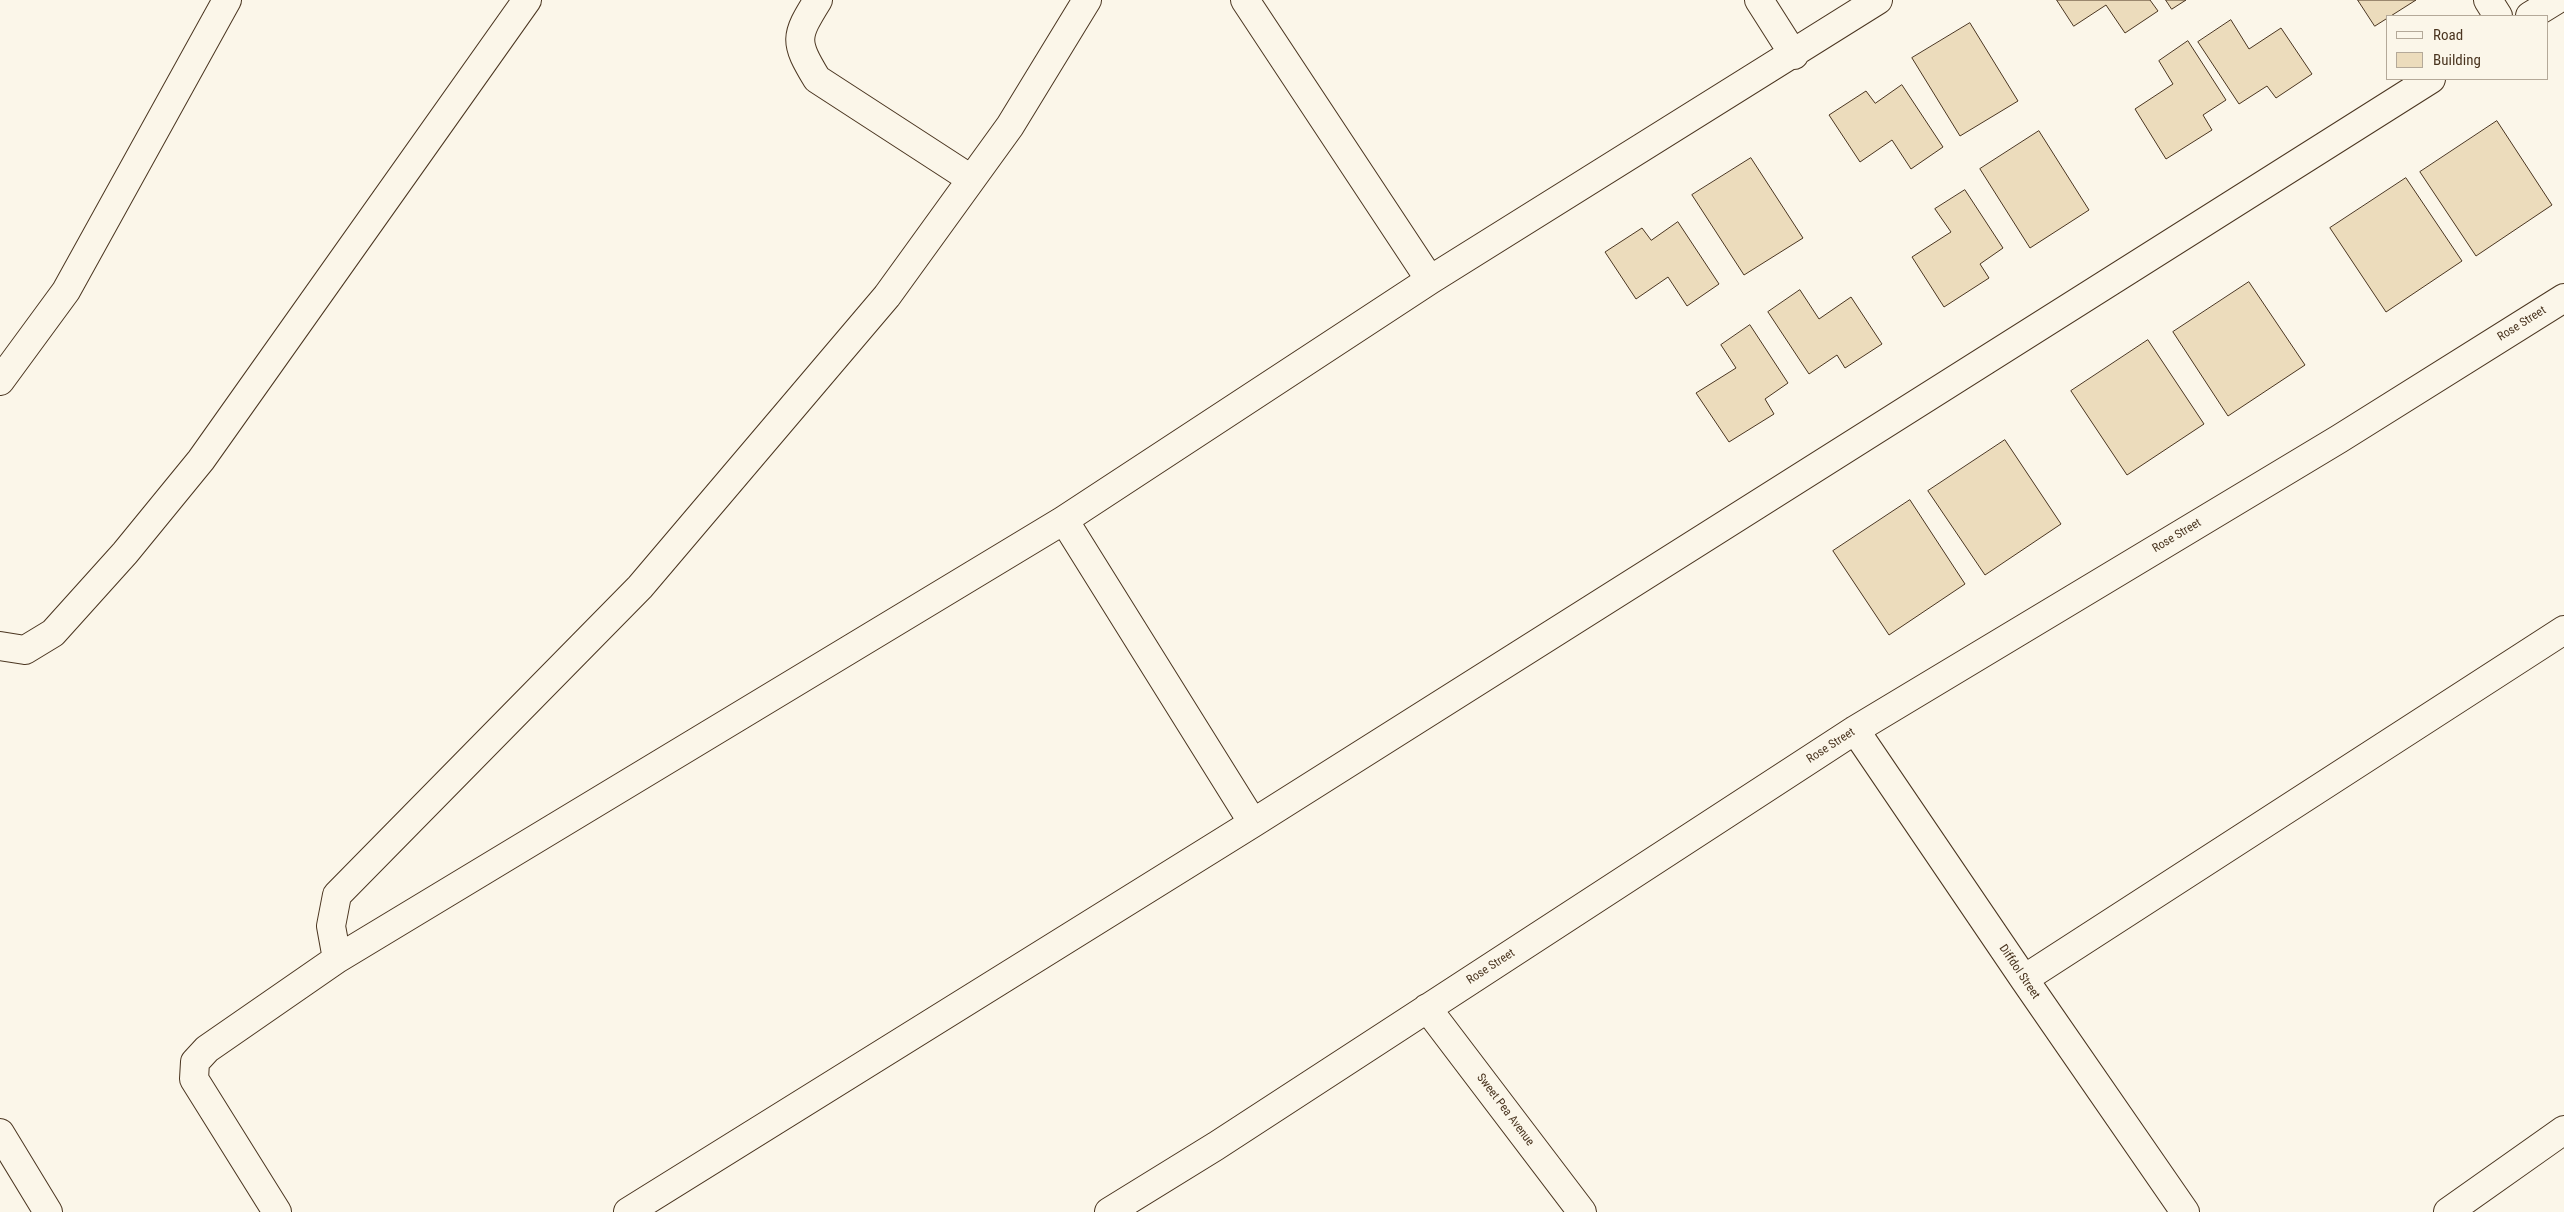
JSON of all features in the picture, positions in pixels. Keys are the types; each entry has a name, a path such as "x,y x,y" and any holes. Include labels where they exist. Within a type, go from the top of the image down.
{"street":[{"path":"0,381 66,291 227,0"},
{"path":"0,646 25,650 53,633 125,553 200,460 527,0"},
{"path":"818,0 800,32 802,55 817,79 972,179"},
{"path":"337,959 331,926 338,895 640,587 887,296 1010,126 1087,0"},
{"path":"1245,0 1430,280"},
{"path":"1759,0 1794,55"},
{"path":"277,1212 194,1079 195,1062 206,1049 337,959 1064,520 1430,280 1794,55 1878,0"},
{"path":"2488,0 2497,15"},
{"path":"2532,15 2556,0"},
{"path":"628,1212 1253,823 2429,80"},
{"name":"Rose Street","path":"1109,1212 1216,1146 1855,730 2339,439 2564,298"},
{"path":"1064,520 1253,823"},
{"path":"2024,979 2564,630"},
{"name":"Diffdol Street","path":"1855,730 2185,1212"},
{"name":"Sweet Pea Avenue","path":"1427,1008 1582,1212"},
{"path":"2448,1212 2564,1130"},
{"path":"0,1133 48,1212"}],"building":[{"path":"2057,0 2150,0 2158,11 2125,33 2106,5 2074,26"},
{"path":"2166,0 2186,0 2172,9"},
{"path":"2358,0 2416,0 2392,15 2386,15 2386,19 2375,26"},
{"path":"2231,20 2249,49 2281,28 2312,74 2276,98 2267,86 2239,104 2198,42"},
{"path":"1970,23 2018,101 1960,136 1912,58"},
{"path":"2188,41 2226,100 2203,115 2212,130 2166,159 2135,109 2173,84 2159,61"},
{"path":"1902,85 1943,147 1911,169 1892,140 1860,162 1829,115 1866,91 1875,103"},
{"path":"2497,121 2552,205 2476,256 2420,172"},
{"path":"2039,131 2089,210 2030,248 1980,169"},
{"path":"1751,158 1803,238 1744,275 1692,195"},
{"path":"2406,178 2462,261 2386,312 2330,228"},
{"path":"1965,190 2003,248 1980,264 1989,278 1944,307 1912,257 1951,232 1935,209"},
{"path":"1678,222 1719,284 1687,306 1668,277 1636,299 1605,252 1642,228 1651,240"},
{"path":"2249,282 2305,365 2228,416 2173,332"},
{"path":"1800,290 1819,319 1851,297 1882,344 1845,368 1837,355 1809,374 1768,312"},
{"path":"1750,325 1788,383 1765,399 1774,414 1729,442 1696,393 1736,368 1721,345"},
{"path":"2148,340 2204,424 2127,475 2071,391"},
{"path":"2005,440 2061,524 1985,575 1928,491"},
{"path":"1910,500 1965,584 1889,635 1833,551"}]}
